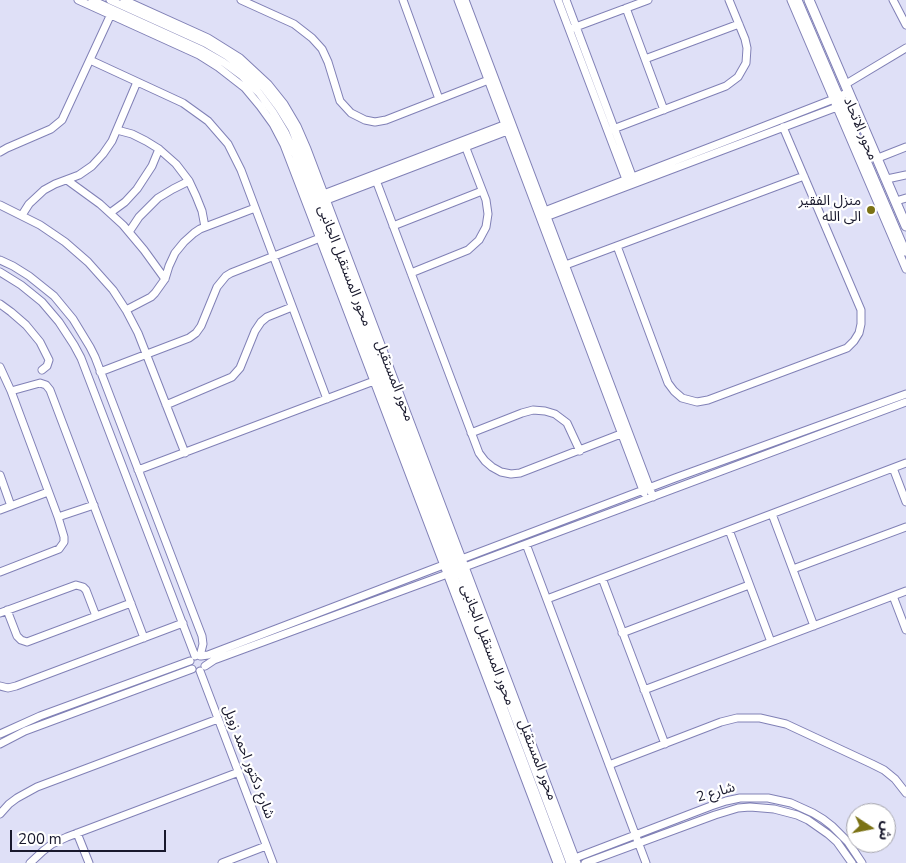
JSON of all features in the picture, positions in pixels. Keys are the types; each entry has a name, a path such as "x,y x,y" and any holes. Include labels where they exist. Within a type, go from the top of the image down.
{"main road":[{"path":"810,0 906,226"}],"street":[{"name":"محور المستقبل الجانبى","path":"78,0 115,4 219,44 240,58 260,75 279,98 297,126 319,200"},
{"name":"محور المستقبل","path":"92,0 115,4 213,55 251,84 274,112 286,132 319,200 456,570 568,862"},
{"path":"241,0 294,24 312,38 325,56 340,101 351,113 360,118 370,121 386,120 491,78"},
{"path":"403,0 439,99"},
{"path":"458,0 510,127 650,498"},
{"path":"465,0 491,78"},
{"path":"558,0 573,28"},
{"path":"566,0 573,28 631,182"},
{"path":"573,28 648,0"},
{"path":"611,130 726,86 738,76 746,63 746,44 729,0"},
{"name":"محور الاتحاد","path":"791,0 906,252"},
{"name":"محور الاتحاد","path":"798,0 836,98"},
{"path":"893,0 906,26"},
{"name":"محور المستقبل الجانبى","path":"115,4 228,73 245,88 264,110 279,134 315,216 320,238 374,382 453,562 568,862"},
{"path":"0,152 51,129 64,117 115,4"},
{"path":"626,8 664,110"},
{"path":"645,59 739,24"},
{"path":"631,182 836,98 847,88 906,48"},
{"path":"90,60 184,103 200,114 228,144 256,208 326,399"},
{"path":"22,215 39,194 50,187 79,175 98,160 108,148 138,82"},
{"path":"543,215 853,101"},
{"name":"محور الاتحاد","path":"840,106 906,269"},
{"path":"319,200 510,127"},
{"path":"617,246 663,372 670,387 682,398 702,401 713,398 846,348 859,333 862,324 860,310 783,127"},
{"path":"117,130 139,137 160,149 176,164 189,181 200,203 205,227"},
{"path":"411,273 468,250 479,240 486,228 488,214 486,200 465,144"},
{"path":"878,158 906,146"},
{"path":"110,213 131,196 143,182 160,149"},
{"path":"887,179 906,174"},
{"path":"563,267 804,176"},
{"path":"375,178 471,433 479,453 485,461 492,467 506,473 516,474 625,433"},
{"path":"66,180 110,213 148,254 165,279"},
{"path":"129,232 145,210 158,198 189,181"},
{"path":"393,226 482,191"},
{"path":"896,201 906,198"},
{"name":"محور المستقبل","path":"319,200 315,216 453,562"},
{"path":"0,205 53,233 81,255 105,280 126,310 138,333 184,452"},
{"path":"126,310 151,297 159,288 179,247 194,233 256,208"},
{"path":"100,372 193,336 200,326 215,291 222,280 231,273 320,238"},
{"path":"0,260 29,276 54,296 70,315 95,357 202,636 203,644 190,665 192,669"},
{"path":"0,272 21,285 42,302 60,322 74,345 86,369 196,657"},
{"path":"0,304 26,325 40,342 49,360 47,366 42,370"},
{"path":"166,405 232,377 240,368 258,324 267,317 292,307"},
{"path":"0,368 11,391 64,537 62,546 59,549 0,572"},
{"path":"129,481 139,473 184,452 374,382"},
{"path":"11,391 40,383 48,387 144,638"},
{"path":"0,744 25,731 192,669 195,671 203,668 214,660 264,637 453,562 906,394"},
{"path":"0,734 40,716 196,657 264,637 456,570 906,402"},
{"path":"471,433 522,412 533,410 545,411 555,414 567,423 580,451"},
{"path":"547,599 906,463"},
{"path":"894,468 906,502"},
{"path":"0,475 11,506"},
{"path":"0,510 48,492"},
{"path":"58,517 94,505"},
{"path":"772,514 814,626"},
{"path":"793,569 906,526"},
{"path":"729,530 770,642"},
{"path":"526,544 646,863"},
{"name":"محور المستقبل الجانبى","path":"456,570 557,863"},
{"path":"602,578 665,744"},
{"path":"96,616 86,590 76,584 3,612 17,636 27,642 131,603"},
{"path":"622,633 750,585"},
{"path":"644,690 906,591"},
{"path":"893,596 906,630"},
{"path":"0,686 8,688 16,686 183,623"},
{"path":"196,657 205,660 203,668"},
{"name":"شارع دكتور احمد زويل","path":"203,668 218,719 273,863"},
{"path":"609,765 729,720 744,717 768,719 786,724 884,770 895,779 906,793"},
{"path":"0,814 8,804 36,787 218,719"},
{"path":"30,863 52,844 239,772"},
{"name":"شارع 2","path":"568,862 726,801 768,798 797,805 813,812 844,838 862,863"},
{"name":"شارع 2","path":"585,863 726,811 738,808 762,807 792,813 808,820 837,842 852,863"},
{"path":"78,833 89,863"},
{"path":"222,863 266,846"}],"place":[{"name":"منزل الفقير الى الله","path":"871,210"}]}
